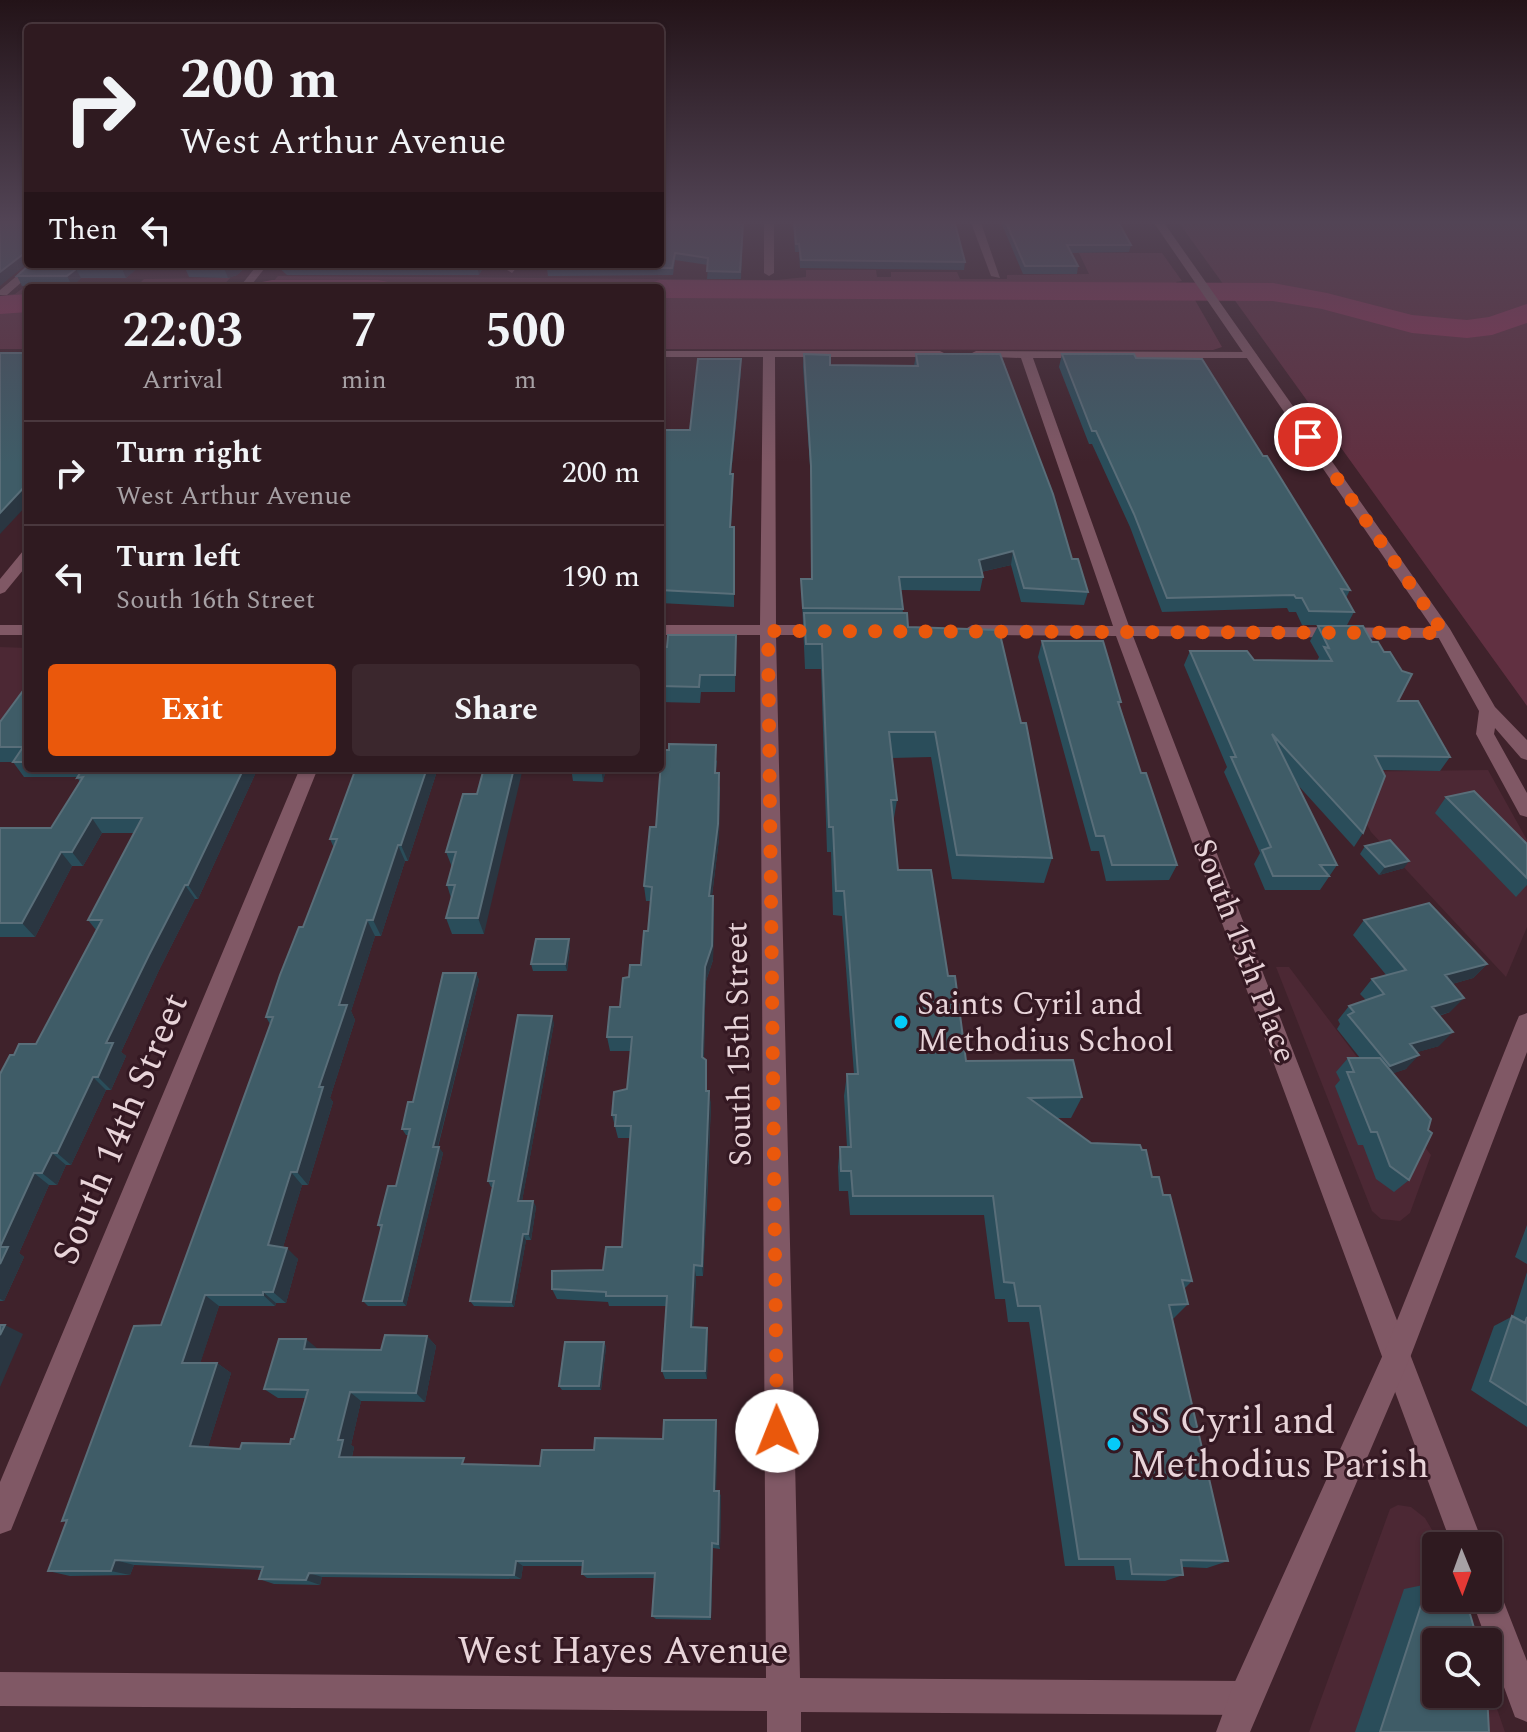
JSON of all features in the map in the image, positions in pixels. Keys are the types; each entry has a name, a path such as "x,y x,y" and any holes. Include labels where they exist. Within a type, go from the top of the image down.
{"street":[{"path":"1215,301 1444,633 1488,711 1524,746"},
{"path":"664,354 947,354"},
{"name":"South 15th Street","path":"769,354 768,631 775,1329 784,1732"},
{"path":"963,354 1251,355"},
{"name":"South 15th Place","path":"1026,355 1122,630 1463,1532"},
{"path":"0,589 24,559"},
{"path":"0,630 24,630"},
{"path":"664,630 842,630"},
{"path":"952,630 1444,633"},
{"path":"1488,711 1485,734 1527,810"},
{"name":"South 14th Street","path":"0,1519 307,772"},
{"path":"1233,1732 1245,1698 1397,1355 1527,1023"},
{"path":"1492,1612 1527,1705"},
{"name":"West Hayes Avenue","path":"0,1689 1245,1698"}],"shaded area":[{"path":"0,301 24,301 24,349 0,349"},
{"path":"664,301 1195,301 1222,347 1213,350 664,349"},
{"path":"1235,301 1527,301 1527,706"},
{"path":"0,647 24,648 24,741 0,741"},
{"path":"1488,770 1527,840 1527,927 1506,977 1371,832 1338,772"},
{"path":"1276,967 1289,967 1431,1155 1410,1213 1400,1221 1381,1219 1372,1211"},
{"path":"1398,1505 1411,1507 1425,1518 1433,1532 1422,1532 1422,1612 1462,1612 1468,1628 1422,1628 1422,1708 1497,1708 1505,1732 1309,1732 1390,1509"}],"building":[{"path":"0,353 24,353 24,487 0,513"},
{"path":"804,354 830,355 830,365 918,366 916,354 1000,354 1053,494 1072,559 1078,559 1088,592 1024,588 1013,551 979,560 983,577 899,577 903,609 803,608 801,579 812,579 811,466"},
{"path":"1062,354 1134,354 1136,358 1202,359 1263,456 1267,456 1350,590 1341,589 1354,612 1309,611 1302,598 1294,595 1167,598 1134,514 1096,431 1092,431"},
{"path":"698,359 741,359 730,474 733,474 730,527 734,527 734,594 664,590 664,430 690,430"},
{"path":"804,613 907,613 908,627 999,630 1021,723 1026,723 1052,858 957,855 935,732 889,732 897,800 891,800 898,870 931,870 948,976 955,976 966,1061 1073,1060 1082,1097 1029,1098 1091,1143 1140,1145 1142,1150 1146,1150 1152,1177 1159,1177 1163,1195 1170,1195 1192,1281 1182,1280 1188,1304 1169,1305 1228,1561 1181,1560 1183,1575 1132,1574 1130,1559 1079,1559 1040,1306 1018,1306 1014,1283 1004,1282 993,1196 853,1196 851,1171 841,1171 840,1147 851,1147 847,1074 858,1074 844,891 836,891 833,827 829,827 822,644 806,644"},
{"path":"1318,626 1363,626 1372,642 1378,642 1384,652 1390,652 1402,671 1412,674 1398,701 1418,701 1450,757 1375,756 1385,776 1363,833 1272,734 1337,865 1320,865 1329,876 1273,876 1262,850 1271,847 1231,757 1236,757 1190,651 1247,651 1254,660 1332,661"},
{"path":"668,635 736,635 735,675 700,675 699,687 664,686 664,647 667,647"},
{"path":"1042,641 1103,641 1121,702 1118,702 1141,773 1146,773 1177,865 1112,865 1104,836 1096,836"},
{"path":"24,689 24,762 13,762 23,747 0,747 0,722"},
{"path":"669,744 716,745 715,773 719,773 718,824 709,896 713,896 712,946 705,967 704,995 702,1057 706,1060 706,1091 709,1091 702,1266 694,1265 691,1327 707,1328 705,1371 662,1371 667,1296 606,1296 606,1292 552,1289 552,1271 603,1270 606,1247 622,1247 631,1126 615,1126 616,1115 612,1115 614,1092 627,1089 632,1037 607,1037 610,1007 620,1007 623,978 629,977 630,965 641,965 652,887 644,886 650,827 656,827 664,750 669,750"},
{"path":"81,772 242,772 106,1043 113,1043 98,1077 93,1077 57,1153 52,1153 42,1173 34,1173 0,1247 0,1074 19,1044 36,1044 102,920 88,920 142,818 92,818 72,852 61,852 22,923 0,923 0,828 51,828 83,777 77,778"},
{"path":"355,772 426,772 373,920 367,920 339,1005 347,1005 319,1087 323,1087 297,1172 291,1172 268,1245 287,1248 273,1292 263,1292 263,1295 205,1295 182,1363 217,1363 190,1446 240,1449 242,1443 290,1444 308,1390 264,1389 279,1339 306,1339 304,1349 381,1350 385,1335 427,1336 416,1393 350,1392 338,1440 343,1440 339,1457 464,1458 462,1464 540,1466 542,1450 594,1450 595,1438 663,1439 664,1420 716,1420 714,1491 719,1491 718,1544 712,1543 710,1617 652,1616 655,1573 582,1574 583,1561 516,1561 514,1575 309,1573 306,1580 259,1579 263,1567 115,1560 111,1571 48,1571 67,1520 62,1521 134,1326 161,1325 273,1017 266,1017 280,975 299,927 303,927 337,839 330,839"},
{"path":"483,772 513,772 478,918 446,918 455,885 447,885 456,852 446,852 463,794 477,794"},
{"path":"1474,791 1527,844 1527,878 1446,797"},
{"path":"1390,840 1409,861 1385,867 1365,846"},
{"path":"1429,903 1487,964 1445,975 1464,998 1432,1007 1453,1032 1410,1044 1419,1055 1390,1066 1348,1015 1354,1012 1349,1006 1384,994 1372,979 1406,970 1364,920"},
{"path":"536,939 569,939 565,964 531,964"},
{"path":"443,973 476,973 433,1147 439,1147 402,1301 363,1301 382,1225 378,1225 388,1186 396,1186 410,1129 402,1129 408,1102 413,1102"},
{"path":"518,1015 552,1016 518,1201 533,1201 528,1234 523,1234 511,1302 470,1301 494,1181 488,1181"},
{"path":"1348,1058 1380,1058 1431,1119 1428,1130 1432,1133 1409,1180 1390,1166 1377,1132 1371,1132 1347,1072 1354,1072"},
{"path":"0,1247 8,1247 0,1264"},
{"path":"1512,1316 1525,1323 1527,1317 1527,1405 1490,1381"},
{"path":"565,1342 604,1342 599,1386 559,1386"},
{"path":"1422,1602 1422,1612 1470,1614 1474,1628 1422,1628 1422,1708 1488,1708 1489,1732 1380,1732"}],"waterway":[{"path":"1322,301 1440,328 1492,326 1527,313"},
{"path":"0,305 24,303"}],"place":[{"name":"Saints Cyril and Methodius School","path":"901,1022"},
{"name":"SS Cyril and Methodius Parish","path":"1114,1444"}],"route":[{"path":"777,1431 768,631 1444,633 1308,437"}]}
